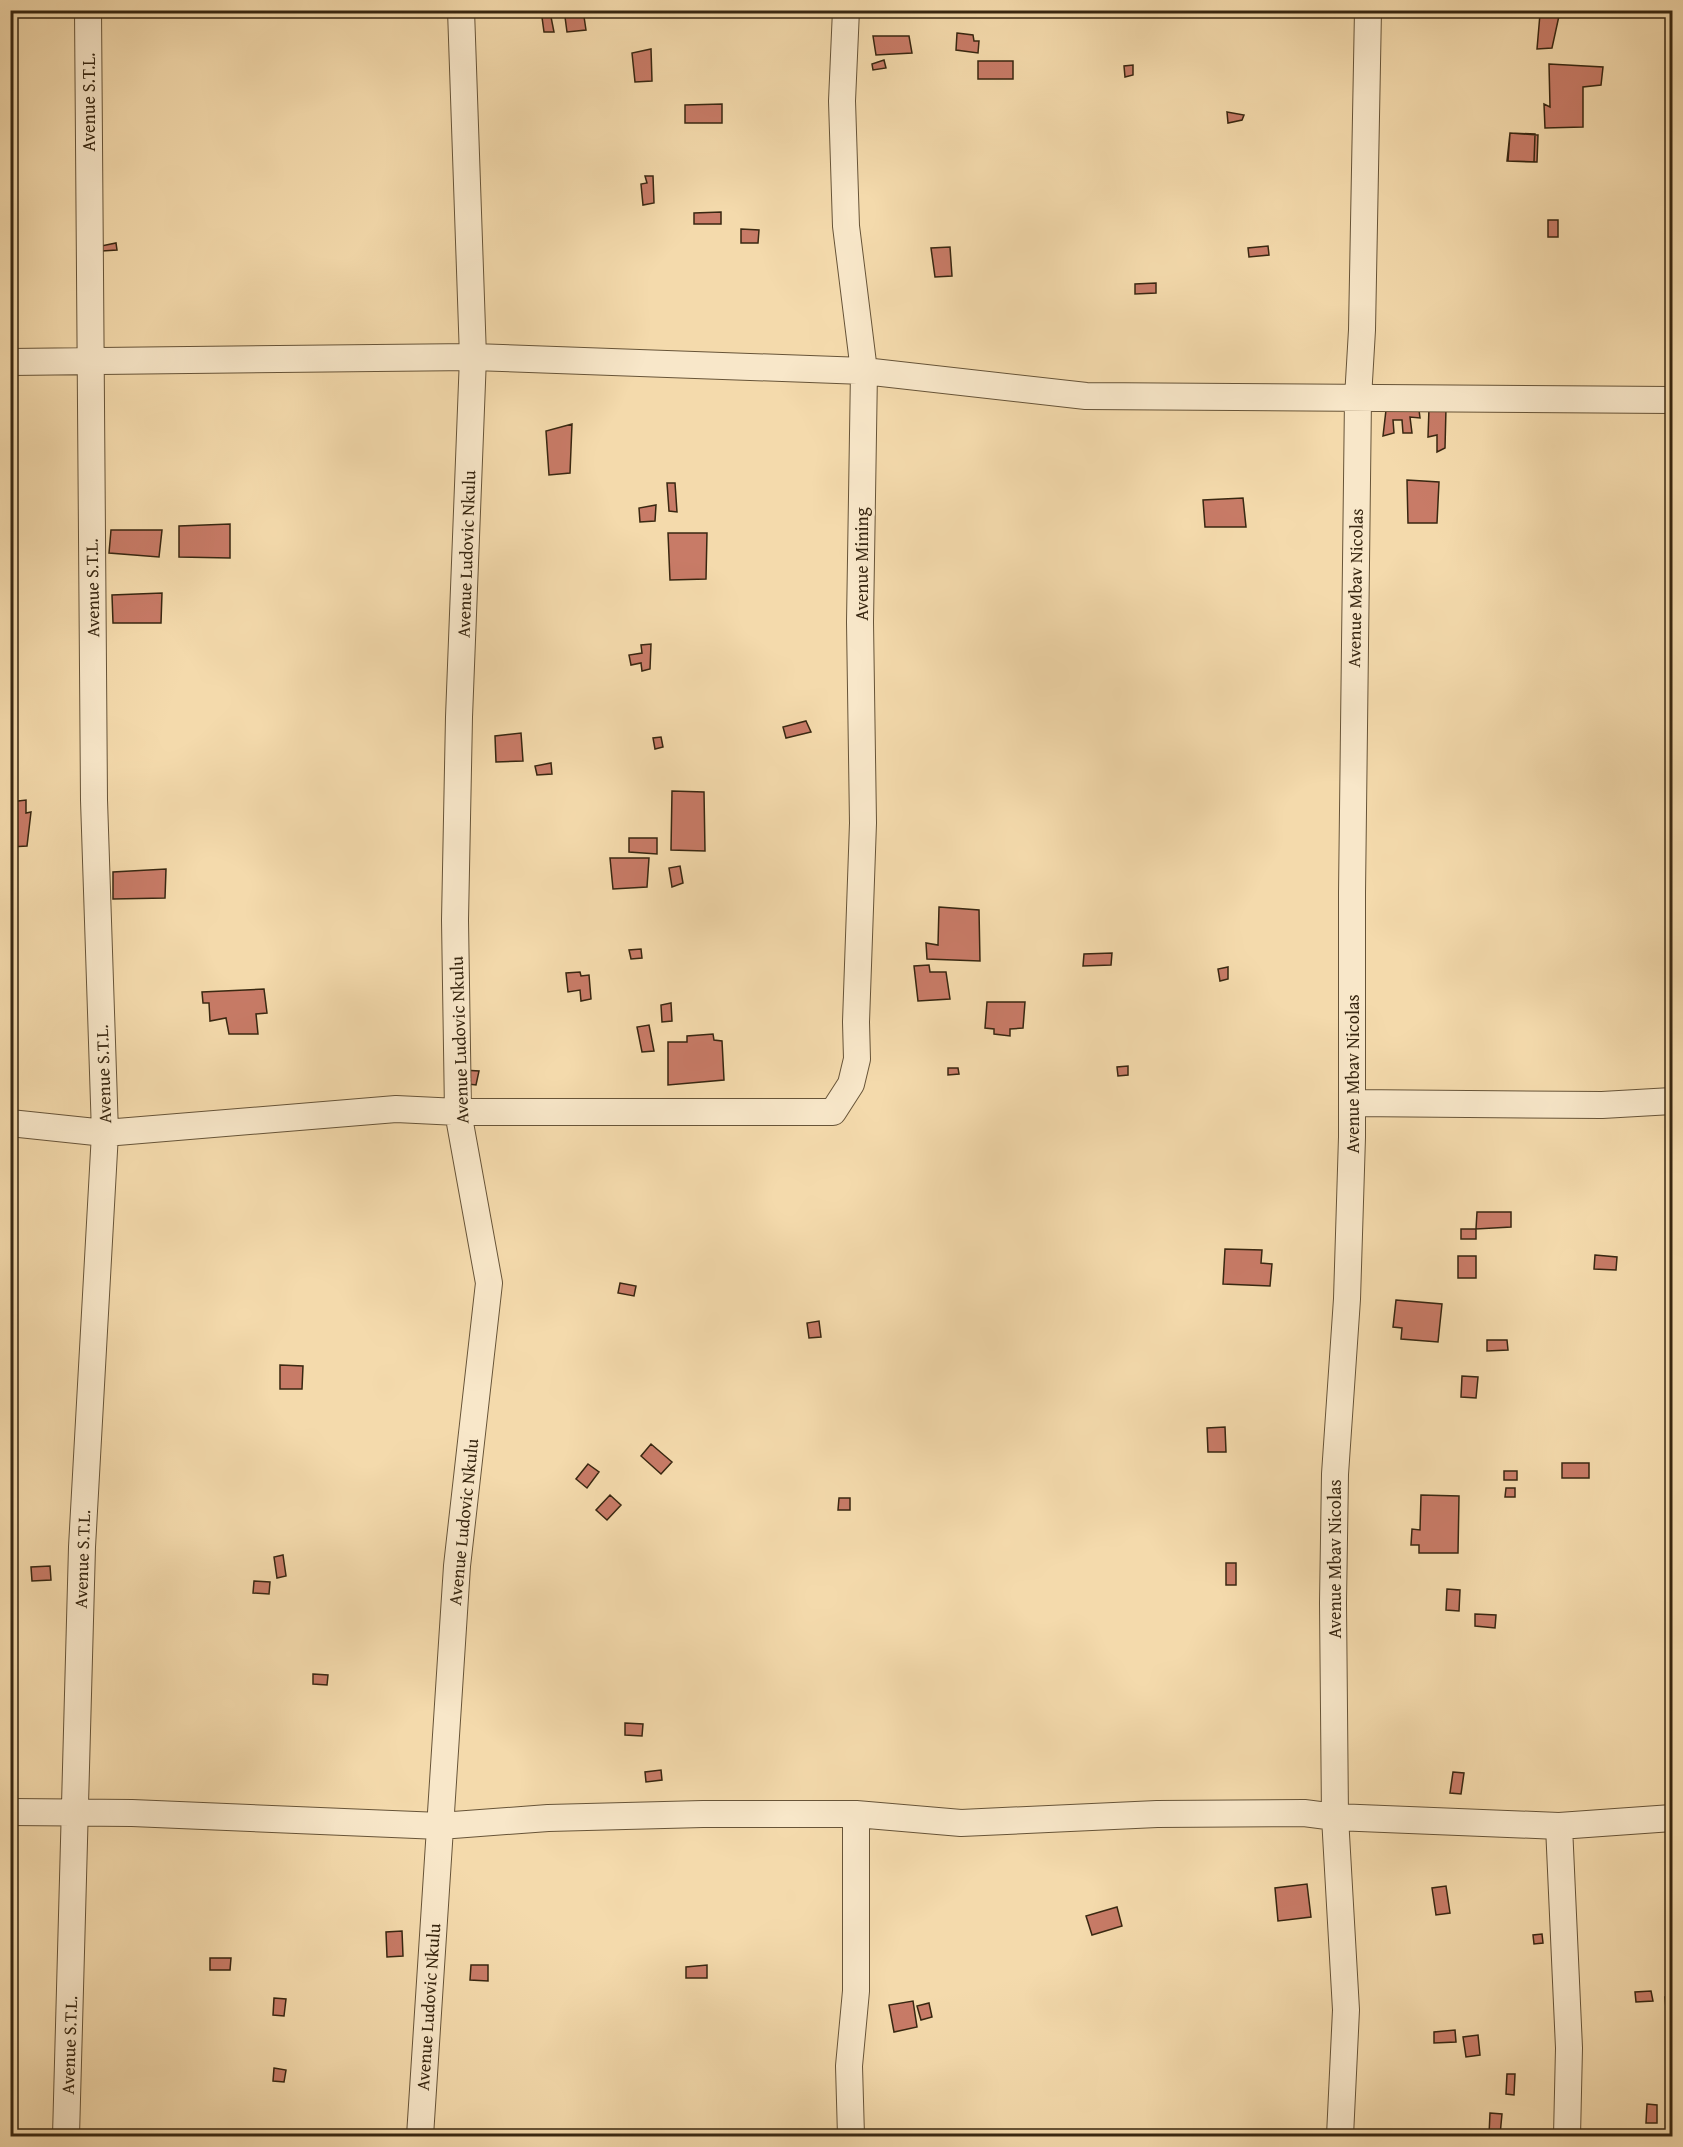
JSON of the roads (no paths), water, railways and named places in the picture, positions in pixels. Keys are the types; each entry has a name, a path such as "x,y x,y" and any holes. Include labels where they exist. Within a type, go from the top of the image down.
{"street":[{"name":"Avenue S.T.L.","path":"66,2136 82,1547 105,1133 94,800 88,10"},
{"name":"Avenue Ludovic Nkulu","path":"420,2136 457,1566 489,1283 458,1112 455,920 459,717 473,357 461,10"},
{"name":"Avenue Mining","path":"458,1112 833,1112 851,1084 857,1059 856,1022 863,823 860,622 864,371 846,226 842,101 846,10"},
{"name":"Avenue Mbav Nicolas","path":"1340,2136 1346,2010 1335,1816 1335,1474 1347,1299 1352,1103 1358,398 1362,330 1368,10"},
{"path":"10,362 90,359 473,357 864,371 1086,396 1672,400"},
{"path":"1352,1103 1602,1105 1672,1101"},
{"path":"10,1123 105,1133 396,1109 458,1112"},
{"path":"10,1812 73,1815 132,1813 440,1826 548,1818 856,1814 961,1823 1157,1814 1304,1813 1559,1826 1672,1818"},
{"path":"851,2136 849,2066 856,1991 856,1814"},
{"path":"1559,1826 1569,2048 1567,2136"}]}
